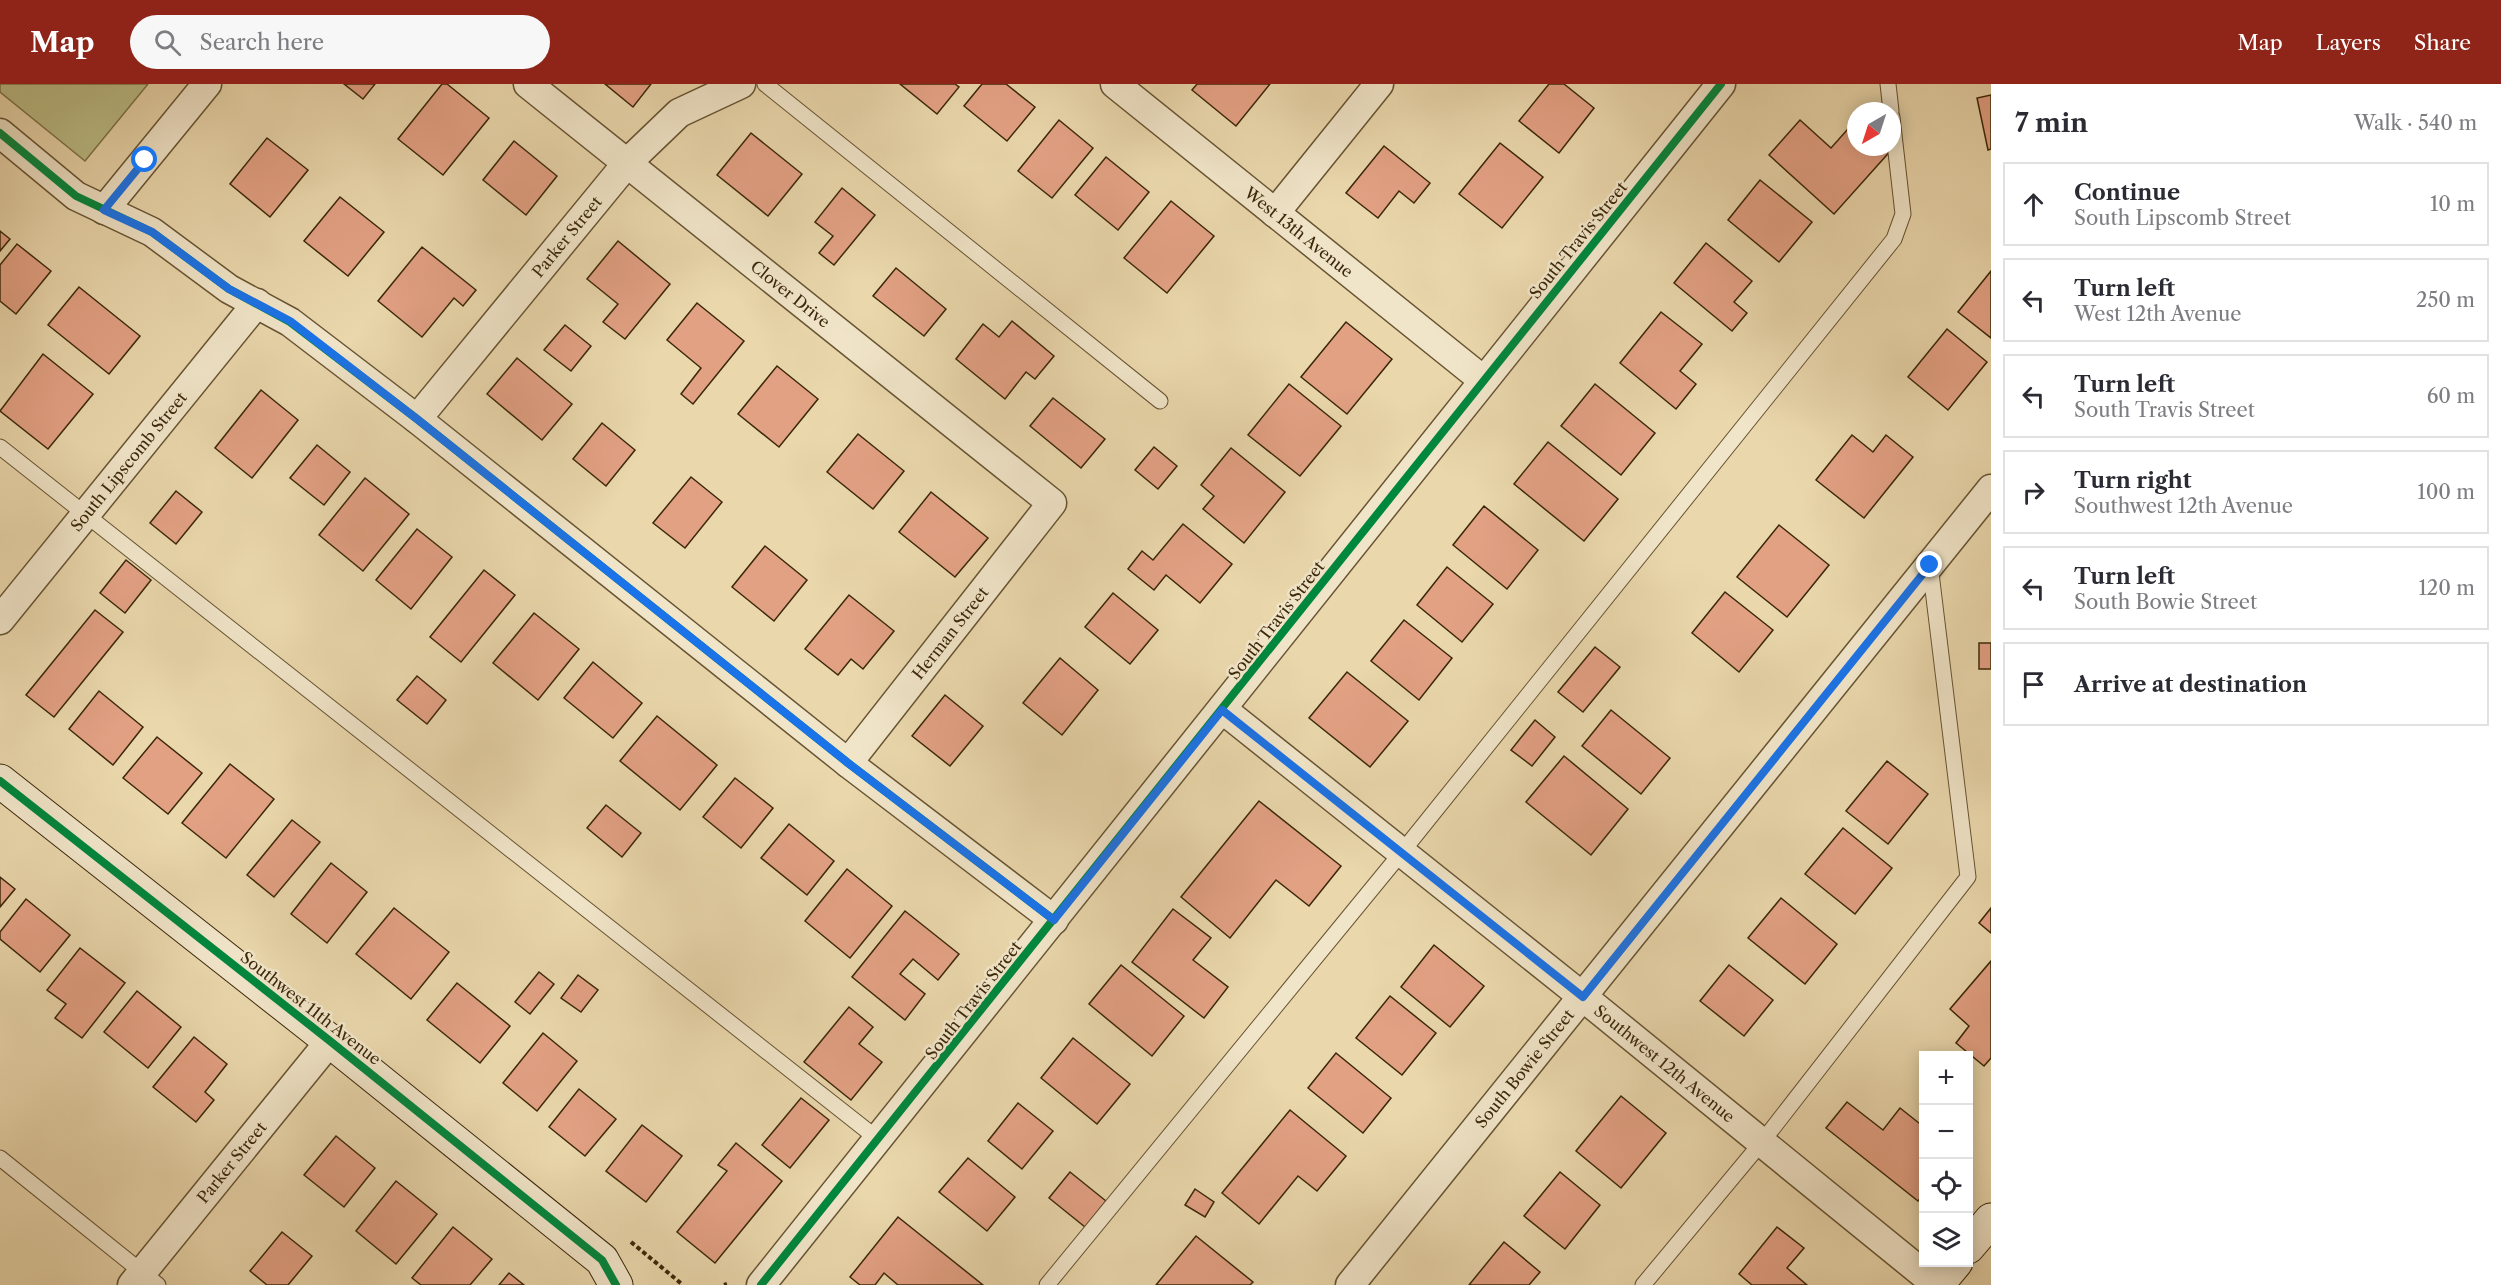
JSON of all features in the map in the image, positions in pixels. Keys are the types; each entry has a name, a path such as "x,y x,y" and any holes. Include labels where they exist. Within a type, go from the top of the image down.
{"street":[{"path":"104,210 207,84"},
{"name":"Clover Drive","path":"528,84 1053,503"},
{"name":"Parker Street","path":"417,419 628,162 679,112 741,84"},
{"name":"West 13th Avenue","path":"1115,84 1483,380"},
{"path":"1275,213 1379,84"},
{"name":"South Travis Street","path":"761,1285 1721,84"},
{"path":"0,133 76,196 152,232 206,273 290,321 417,419 848,763 1054,920"},
{"name":"South Lipscomb Street","path":"0,620 256,303"},
{"name":"South Bowie Street","path":"1350,1285 1991,489"},
{"name":"Herman Street","path":"848,763 1053,503"},
{"name":"Southwest 12th Avenue","path":"1222,710 1583,997 1937,1285"},
{"name":"Southwest 11th Avenue","path":"0,781 330,1041 609,1272 632,1285"},
{"name":"Parker Street","path":"144,1281 330,1041"},
{"path":"1973,1241 1991,1220"},
{"path":"1937,1285 1953,1267"}],"lane":[{"path":"765,84 1160,401"},
{"path":"1888,84 1890,102"},
{"path":"1047,1285 1402,852 1894,239 1903,214 1896,156"},
{"path":"0,447 879,1140"},
{"path":"1643,1285 1762,1142 1968,877 1930,565"},
{"path":"0,1158 144,1281"}],"green space":[{"path":"0,84 148,84 85,161 0,92"}],"building":[{"path":"344,84 375,84 363,99"},
{"path":"442,84 447,84 489,118 443,175 398,139"},
{"path":"605,84 651,84 633,107"},
{"path":"900,84 955,84 959,87 937,114"},
{"path":"982,84 1006,84 1035,107 1007,141 964,106"},
{"path":"1197,84 1270,84 1236,126 1192,90"},
{"path":"1549,84 1564,84 1594,108 1559,153 1519,121"},
{"path":"1991,95 1991,149 1988,150 1977,98"},
{"path":"1059,120 1093,148 1052,198 1018,171"},
{"path":"1800,120 1831,148 1847,130 1847,156 1886,156 1834,214 1769,155"},
{"path":"751,133 802,174 768,216 717,175"},
{"path":"267,138 308,170 270,217 230,184"},
{"path":"514,141 557,176 526,215 483,180"},
{"path":"1500,143 1543,177 1502,228 1459,194"},
{"path":"1384,146 1430,183 1414,203 1399,191 1378,218 1346,193"},
{"path":"1106,157 1149,192 1118,230 1075,195"},
{"path":"1760,180 1812,222 1779,262 1728,220"},
{"path":"842,188 875,215 834,265 819,253 833,236 815,222"},
{"path":"340,197 384,232 348,276 304,241"},
{"path":"1171,201 1214,236 1167,293 1124,258"},
{"path":"0,231 10,239 0,251"},
{"path":"618,241 670,284 625,339 603,322 618,304 587,279"},
{"path":"1706,243 1752,281 1734,302 1747,313 1732,331 1674,283"},
{"path":"17,244 51,271 16,314 0,301 0,265"},
{"path":"422,247 476,290 463,306 454,298 422,337 378,301"},
{"path":"896,268 946,309 924,336 873,296"},
{"path":"1991,271 1991,338 1958,312"},
{"path":"79,287 140,336 109,374 48,325"},
{"path":"697,303 744,341 693,404 681,394 701,368 667,340"},
{"path":"1661,312 1702,344 1680,371 1696,384 1676,409 1620,363"},
{"path":"1012,321 1054,356 1035,379 1026,372 1005,399 956,359 983,324 999,337"},
{"path":"1346,322 1392,359 1347,414 1301,377"},
{"path":"565,325 591,346 571,371 544,350"},
{"path":"1947,329 1987,362 1948,410 1908,377"},
{"path":"43,354 93,394 48,449 0,411"},
{"path":"517,358 572,404 542,440 487,394"},
{"path":"777,366 818,399 779,447 738,414"},
{"path":"1289,384 1341,426 1300,476 1248,435"},
{"path":"1595,384 1655,433 1621,475 1561,426"},
{"path":"261,390 298,420 252,478 215,448"},
{"path":"1053,398 1105,439 1081,468 1030,426"},
{"path":"602,423 635,450 606,486 573,459"},
{"path":"858,434 904,471 873,509 827,472"},
{"path":"1852,435 1873,452 1886,435 1913,457 1864,518 1816,480"},
{"path":"1548,442 1618,499 1584,541 1514,484"},
{"path":"317,445 350,472 324,505 290,478"},
{"path":"1154,447 1177,466 1158,489 1135,470"},
{"path":"1231,448 1285,492 1244,543 1203,509 1214,496 1201,485"},
{"path":"691,477 722,502 685,548 653,523"},
{"path":"365,478 409,514 363,571 319,535"},
{"path":"176,491 202,512 176,544 150,523"},
{"path":"931,492 988,538 955,577 899,532"},
{"path":"1484,506 1538,550 1507,589 1453,545"},
{"path":"1183,524 1232,564 1200,603 1166,575 1154,590 1128,569 1142,551 1153,560"},
{"path":"1779,525 1829,565 1787,617 1737,577"},
{"path":"417,529 452,557 411,609 376,580"},
{"path":"765,546 807,580 774,621 732,587"},
{"path":"126,560 151,580 125,613 100,593"},
{"path":"1447,567 1493,604 1462,642 1417,605"},
{"path":"484,570 515,595 461,662 430,637"},
{"path":"1725,592 1773,630 1739,672 1692,633"},
{"path":"1113,593 1158,630 1130,664 1085,627"},
{"path":"849,595 894,631 863,669 851,659 838,675 805,649"},
{"path":"95,610 123,632 54,717 26,695"},
{"path":"534,613 579,649 538,700 493,663"},
{"path":"1404,620 1452,658 1419,700 1371,661"},
{"path":"1979,643 1991,643 1991,669 1979,669"},
{"path":"1595,647 1620,667 1583,712 1558,692"},
{"path":"1060,658 1098,690 1062,735 1023,703"},
{"path":"593,662 642,703 613,738 564,698"},
{"path":"1347,672 1408,721 1370,767 1309,718"},
{"path":"417,676 446,700 427,724 397,700"},
{"path":"99,691 143,727 113,765 69,729"},
{"path":"945,695 983,726 950,766 912,736"},
{"path":"1611,710 1670,758 1641,794 1582,746"},
{"path":"657,716 717,765 680,810 620,761"},
{"path":"1535,720 1555,737 1532,766 1511,750"},
{"path":"157,737 202,773 168,814 123,778"},
{"path":"1564,756 1628,809 1591,855 1526,802"},
{"path":"1887,761 1928,794 1888,844 1846,811"},
{"path":"230,764 274,799 226,858 182,823"},
{"path":"735,778 773,808 741,848 703,817"},
{"path":"1259,801 1341,866 1309,906 1276,880 1230,938 1181,897"},
{"path":"606,805 641,833 622,857 587,828"},
{"path":"292,820 320,842 274,897 247,875"},
{"path":"789,824 834,861 807,895 761,858"},
{"path":"1843,828 1892,868 1855,914 1805,874"},
{"path":"331,863 367,892 327,943 291,914"},
{"path":"847,869 892,906 850,958 805,921"},
{"path":"0,877 15,889 0,907"},
{"path":"1781,898 1837,944 1805,984 1748,938"},
{"path":"26,899 70,935 40,972 0,939 0,932"},
{"path":"394,908 449,952 411,999 356,954"},
{"path":"1991,908 1991,933 1979,923"},
{"path":"1173,909 1211,938 1193,960 1228,987 1204,1018 1132,962"},
{"path":"905,911 959,954 938,980 913,959 900,974 925,994 905,1020 852,977"},
{"path":"1434,945 1484,986 1450,1027 1401,987"},
{"path":"80,948 125,983 82,1038 55,1018 66,1004 47,990"},
{"path":"1991,961 1991,1058 1984,1066 1973,1057 1973,1051 1966,1051 1956,1043 1969,1026 1950,1009"},
{"path":"1121,965 1184,1016 1152,1056 1089,1004"},
{"path":"1729,965 1773,1000 1744,1036 1700,1001"},
{"path":"539,972 554,984 530,1014 515,1002"},
{"path":"578,975 598,990 581,1012 561,998"},
{"path":"457,983 510,1026 480,1063 427,1020"},
{"path":"137,991 181,1027 148,1068 104,1032"},
{"path":"1390,996 1436,1033 1402,1075 1356,1038"},
{"path":"849,1007 873,1027 859,1044 882,1062 851,1100 804,1062"},
{"path":"543,1033 577,1061 537,1111 503,1083"},
{"path":"194,1037 227,1064 205,1092 214,1100 196,1122 153,1087"},
{"path":"1073,1038 1130,1084 1097,1124 1041,1078"},
{"path":"1336,1053 1391,1098 1363,1133 1308,1088"},
{"path":"579,1089 616,1119 585,1156 549,1127"},
{"path":"1621,1096 1666,1133 1621,1188 1576,1151"},
{"path":"801,1098 829,1120 790,1168 762,1145"},
{"path":"1847,1102 1883,1130 1900,1108 1919,1123 1919,1200 1918,1201 1826,1128"},
{"path":"1018,1103 1053,1131 1022,1169 988,1141"},
{"path":"1290,1110 1346,1156 1317,1191 1298,1176 1259,1224 1222,1193"},
{"path":"642,1125 682,1156 646,1202 606,1171"},
{"path":"336,1136 375,1168 344,1207 304,1175"},
{"path":"736,1143 782,1181 715,1263 677,1232 727,1171 718,1165"},
{"path":"968,1158 1015,1197 987,1231 939,1192"},
{"path":"1070,1172 1106,1201 1085,1227 1049,1198"},
{"path":"1560,1172 1600,1205 1565,1249 1524,1216"},
{"path":"396,1181 437,1214 396,1264 356,1231"},
{"path":"1195,1189 1214,1202 1205,1217 1185,1205"},
{"path":"898,1217 983,1285 898,1285 884,1273 875,1285 860,1285 850,1277"},
{"path":"453,1227 492,1259 470,1285 421,1285 412,1278"},
{"path":"1777,1227 1804,1248 1787,1268 1807,1285 1752,1285 1739,1274"},
{"path":"282,1232 312,1256 288,1285 267,1285 250,1271"},
{"path":"1196,1236 1253,1282 1250,1285 1156,1285"},
{"path":"1504,1242 1540,1272 1529,1285 1469,1285"},
{"path":"509,1273 524,1285 499,1285"}],"cycle path":[{"path":"761,1285 1721,84"},
{"path":"0,133 76,196 152,232 229,289 290,322 417,419 848,763 1054,920"},
{"path":"0,781 330,1041 602,1260 616,1285"}],"route":[{"path":"145,160 104,210 152,232 229,289 290,321 417,419 848,763 1054,920 1222,710 1583,997 1930,565"}]}
